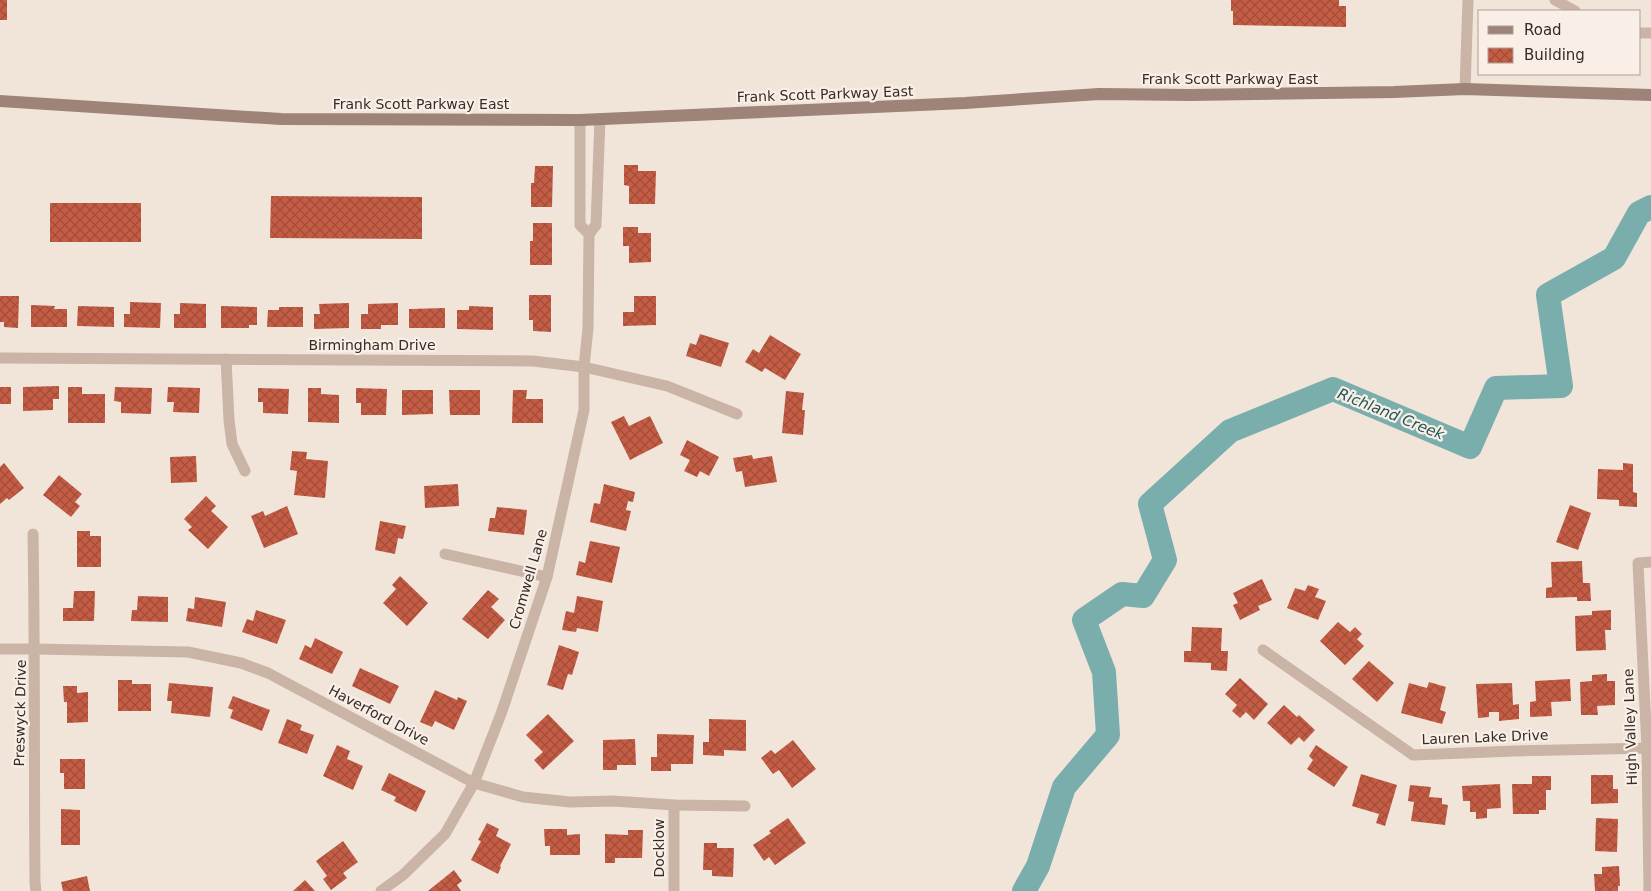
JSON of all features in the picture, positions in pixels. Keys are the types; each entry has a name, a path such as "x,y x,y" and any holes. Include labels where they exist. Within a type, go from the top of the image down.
{"main road":[{"name":"Frank Scott Parkway East","path":"0,101 282,119 580,120 965,103 1099,94 1191,95 1464,89 1651,95"}],"street":[{"path":"1464,89 1468,0"},
{"path":"1555,0 1573,10"},
{"name":"Cromwell Lane","path":"382,891 404,875 445,834 474,783 501,714 547,577 584,410 584,366 588,328 589,234 596,225 600,119"},
{"name":"Cromwell Lane","path":"580,120 580,224 589,234"},
{"name":"Birmingham Drive","path":"0,358 533,361 584,366 667,386 737,414"},
{"path":"226,359 232,444 245,471"},
{"name":"Preswyck Drive","path":"33,534 36,891"},
{"path":"445,554 547,577"},
{"name":"High Valley Lane","path":"1649,891 1649,748 1638,563 1651,562"},
{"name":"Haverford Drive","path":"0,650 188,652 241,664 268,673 474,783 522,797 570,802 612,801 674,805 744,806"},
{"name":"Lauren Lake Drive","path":"1263,650 1413,755 1516,750 1649,748"},
{"name":"Docklow","path":"674,805 674,891"}],"building":[{"path":"0,0 7,0 7,20 0,20"},
{"path":"1231,0 1339,0 1339,6 1346,6 1346,27 1233,25"},
{"path":"624,165 638,165 638,171 656,171 655,204 629,204 629,186 624,185"},
{"path":"535,166 553,166 552,207 531,207 531,183 534,183"},
{"path":"271,196 422,197 422,239 270,238"},
{"path":"50,203 141,203 141,242 50,242"},
{"path":"533,223 552,223 552,265 530,265 530,241 533,241"},
{"path":"623,227 638,227 638,233 651,233 651,262 629,263 629,246 623,246"},
{"path":"529,295 551,295 551,332 533,331 533,320 529,320"},
{"path":"0,296 19,296 18,328 4,327 4,322 0,322"},
{"path":"634,296 656,296 656,325 623,326 623,312 634,312"},
{"path":"130,302 161,303 160,328 124,327 124,314 130,314"},
{"path":"180,303 206,304 206,328 174,328 174,314 180,314"},
{"path":"349,303 349,328 314,329 314,314 320,314 319,304"},
{"path":"398,303 398,325 381,325 381,329 361,329 361,314 368,314 368,304"},
{"path":"31,305 55,306 54,309 67,309 67,327 31,327"},
{"path":"78,306 114,307 114,327 77,326"},
{"path":"221,306 257,307 257,325 249,325 249,328 221,328"},
{"path":"469,306 493,307 493,330 457,329 457,310 469,310"},
{"path":"279,307 303,307 303,327 267,327 268,310 279,310"},
{"path":"445,308 445,328 409,328 409,309"},
{"path":"700,334 729,343 721,367 686,356 690,343 696,345"},
{"path":"770,335 801,354 785,380 765,368 762,372 745,362 753,349 759,353"},
{"path":"59,386 59,399 53,399 53,410 23,411 23,387"},
{"path":"0,387 11,387 11,404 0,404"},
{"path":"68,387 82,387 82,394 105,394 105,423 68,423"},
{"path":"115,387 152,388 151,414 121,413 121,402 114,401"},
{"path":"168,387 200,388 199,413 173,412 174,402 167,402"},
{"path":"258,388 289,389 288,414 263,413 263,402 258,402"},
{"path":"308,388 321,388 321,394 339,395 339,423 308,422"},
{"path":"356,388 387,389 386,415 361,415 361,403 356,403"},
{"path":"402,390 433,390 433,414 402,415"},
{"path":"449,390 480,390 480,415 450,415"},
{"path":"513,390 527,390 526,399 543,399 543,423 512,423"},
{"path":"786,391 804,393 802,410 805,410 803,435 782,433"},
{"path":"624,416 629,426 650,416 663,443 630,460 611,422"},
{"path":"687,440 719,457 709,476 700,471 697,477 684,471 690,460 680,455"},
{"path":"292,451 307,452 306,459 328,461 325,498 294,495 297,471 290,470"},
{"path":"752,455 753,459 772,456 777,482 745,487 742,471 736,472 733,458"},
{"path":"196,456 197,482 171,483 170,457"},
{"path":"4,463 24,488 9,500 7,498 0,504 0,467"},
{"path":"1623,463 1633,464 1633,492 1637,493 1637,507 1619,506 1619,500 1597,499 1598,469 1623,470"},
{"path":"59,475 82,494 75,502 80,506 71,517 43,495"},
{"path":"458,484 459,506 425,508 424,486"},
{"path":"604,484 635,492 633,502 628,501 626,510 631,511 626,531 590,522 594,503 600,504"},
{"path":"206,496 216,506 211,511 228,527 208,549 188,530 192,527 184,519"},
{"path":"1570,505 1591,513 1578,550 1556,542"},
{"path":"287,506 298,534 264,548 251,516 263,511 265,516"},
{"path":"497,507 527,510 524,535 488,531 490,518 495,518"},
{"path":"380,521 406,526 403,539 398,538 395,554 375,550"},
{"path":"77,531 90,531 90,536 101,536 101,567 77,567"},
{"path":"590,541 620,547 612,583 576,575 579,561 585,563"},
{"path":"1582,561 1583,583 1590,583 1591,601 1577,601 1577,597 1546,598 1546,588 1552,587 1551,562"},
{"path":"400,576 428,603 407,626 383,603 396,589 392,585"},
{"path":"1262,579 1272,600 1258,606 1260,610 1240,620 1233,605 1238,603 1233,593"},
{"path":"1308,585 1319,589 1315,597 1326,601 1318,620 1287,608 1295,588 1305,591"},
{"path":"488,590 499,599 491,607 505,620 488,639 462,619"},
{"path":"74,591 95,591 94,621 63,621 63,608 73,608"},
{"path":"138,596 168,597 168,622 131,621 132,610 137,610"},
{"path":"577,596 603,601 598,632 577,628 576,632 562,630 566,611 574,613"},
{"path":"195,597 226,602 222,627 186,621 188,608 194,609"},
{"path":"256,610 286,620 277,644 242,632 247,619 253,621"},
{"path":"1611,610 1611,630 1605,630 1606,650 1576,651 1575,616 1592,615 1592,611"},
{"path":"1338,622 1350,632 1355,627 1362,634 1357,639 1364,646 1345,665 1320,641"},
{"path":"1192,627 1222,628 1221,651 1228,651 1227,671 1211,670 1211,663 1184,662 1184,651 1191,651"},
{"path":"315,638 343,652 332,674 299,659 305,645 311,648"},
{"path":"559,645 579,652 572,675 568,674 563,690 547,685"},
{"path":"1369,661 1394,683 1377,702 1352,679"},
{"path":"360,668 399,686 390,704 352,686"},
{"path":"1607,674 1607,681 1615,681 1615,705 1597,706 1598,715 1581,715 1580,682 1592,681 1592,675"},
{"path":"1240,678 1268,704 1254,720 1246,712 1240,718 1232,711 1237,705 1225,694"},
{"path":"1570,679 1571,701 1551,702 1552,716 1530,717 1530,702 1536,701 1535,681"},
{"path":"118,680 132,680 132,684 151,684 151,711 118,711"},
{"path":"1429,682 1446,687 1440,710 1446,712 1442,724 1401,713 1409,683 1427,688"},
{"path":"169,683 213,687 210,717 171,713 172,701 167,701"},
{"path":"1512,683 1513,705 1519,704 1519,719 1499,721 1499,712 1489,712 1489,717 1478,718 1476,684"},
{"path":"63,686 77,686 77,693 88,692 88,722 67,723 67,702 64,702"},
{"path":"435,690 457,700 458,697 467,701 454,730 435,721 432,727 420,722"},
{"path":"233,696 270,710 262,731 230,718 233,710 228,708"},
{"path":"1284,705 1297,717 1299,715 1315,730 1304,742 1299,737 1291,745 1267,723"},
{"path":"548,714 574,741 543,770 534,760 543,752 526,735"},
{"path":"287,719 302,725 300,730 314,735 307,754 278,743"},
{"path":"709,719 746,720 746,751 724,750 724,756 703,755 703,742 709,742"},
{"path":"657,734 694,735 693,764 671,764 671,771 651,771 651,757 657,757"},
{"path":"635,739 636,765 617,765 617,770 603,770 603,740"},
{"path":"793,740 816,769 792,788 779,770 773,774 761,758 771,750 775,754"},
{"path":"337,745 350,751 347,759 363,766 353,790 323,776"},
{"path":"1316,745 1348,767 1334,787 1307,769 1313,760 1309,756"},
{"path":"60,759 85,759 85,789 64,789 64,773 60,773"},
{"path":"389,773 426,791 416,812 394,801 396,797 381,790"},
{"path":"1361,774 1397,785 1385,826 1376,823 1379,814 1352,806"},
{"path":"1591,775 1613,775 1613,789 1618,789 1618,803 1591,804"},
{"path":"1532,776 1551,776 1551,790 1546,790 1546,810 1539,810 1539,814 1513,814 1512,784 1532,784"},
{"path":"1500,784 1501,808 1487,809 1487,818 1476,819 1476,812 1470,812 1470,801 1463,801 1462,786"},
{"path":"1410,785 1431,787 1429,797 1442,798 1442,804 1448,805 1445,825 1411,821 1414,802 1408,801"},
{"path":"61,809 80,810 80,845 61,845"},
{"path":"788,818 806,843 775,865 769,857 764,861 753,845"},
{"path":"1596,818 1618,819 1617,852 1595,851"},
{"path":"487,823 499,829 496,836 511,844 498,874 471,860 481,841 478,840"},
{"path":"544,829 567,829 567,835 580,834 580,855 550,855 550,846 545,846"},
{"path":"628,830 643,830 642,858 615,858 615,863 605,863 605,834 628,835"},
{"path":"343,841 358,862 343,873 347,878 331,890 323,879 327,876 316,861"},
{"path":"704,843 717,843 717,848 734,848 733,877 712,876 712,870 703,870"},
{"path":"1619,866 1620,886 1618,886 1618,891 1595,891 1594,874 1602,874 1602,867"},
{"path":"454,870 462,881 457,885 461,891 428,891"},
{"path":"87,876 90,891 63,891 61,882"},
{"path":"305,880 315,891 293,891"}],"waterway":[{"name":"Richland Creek","path":"1024,891 1038,866 1064,787 1108,735 1104,672 1084,620 1122,594 1143,596 1165,560 1150,504 1230,431 1333,389 1470,447 1496,388 1561,386 1548,295 1614,258 1639,213 1651,207"}]}
